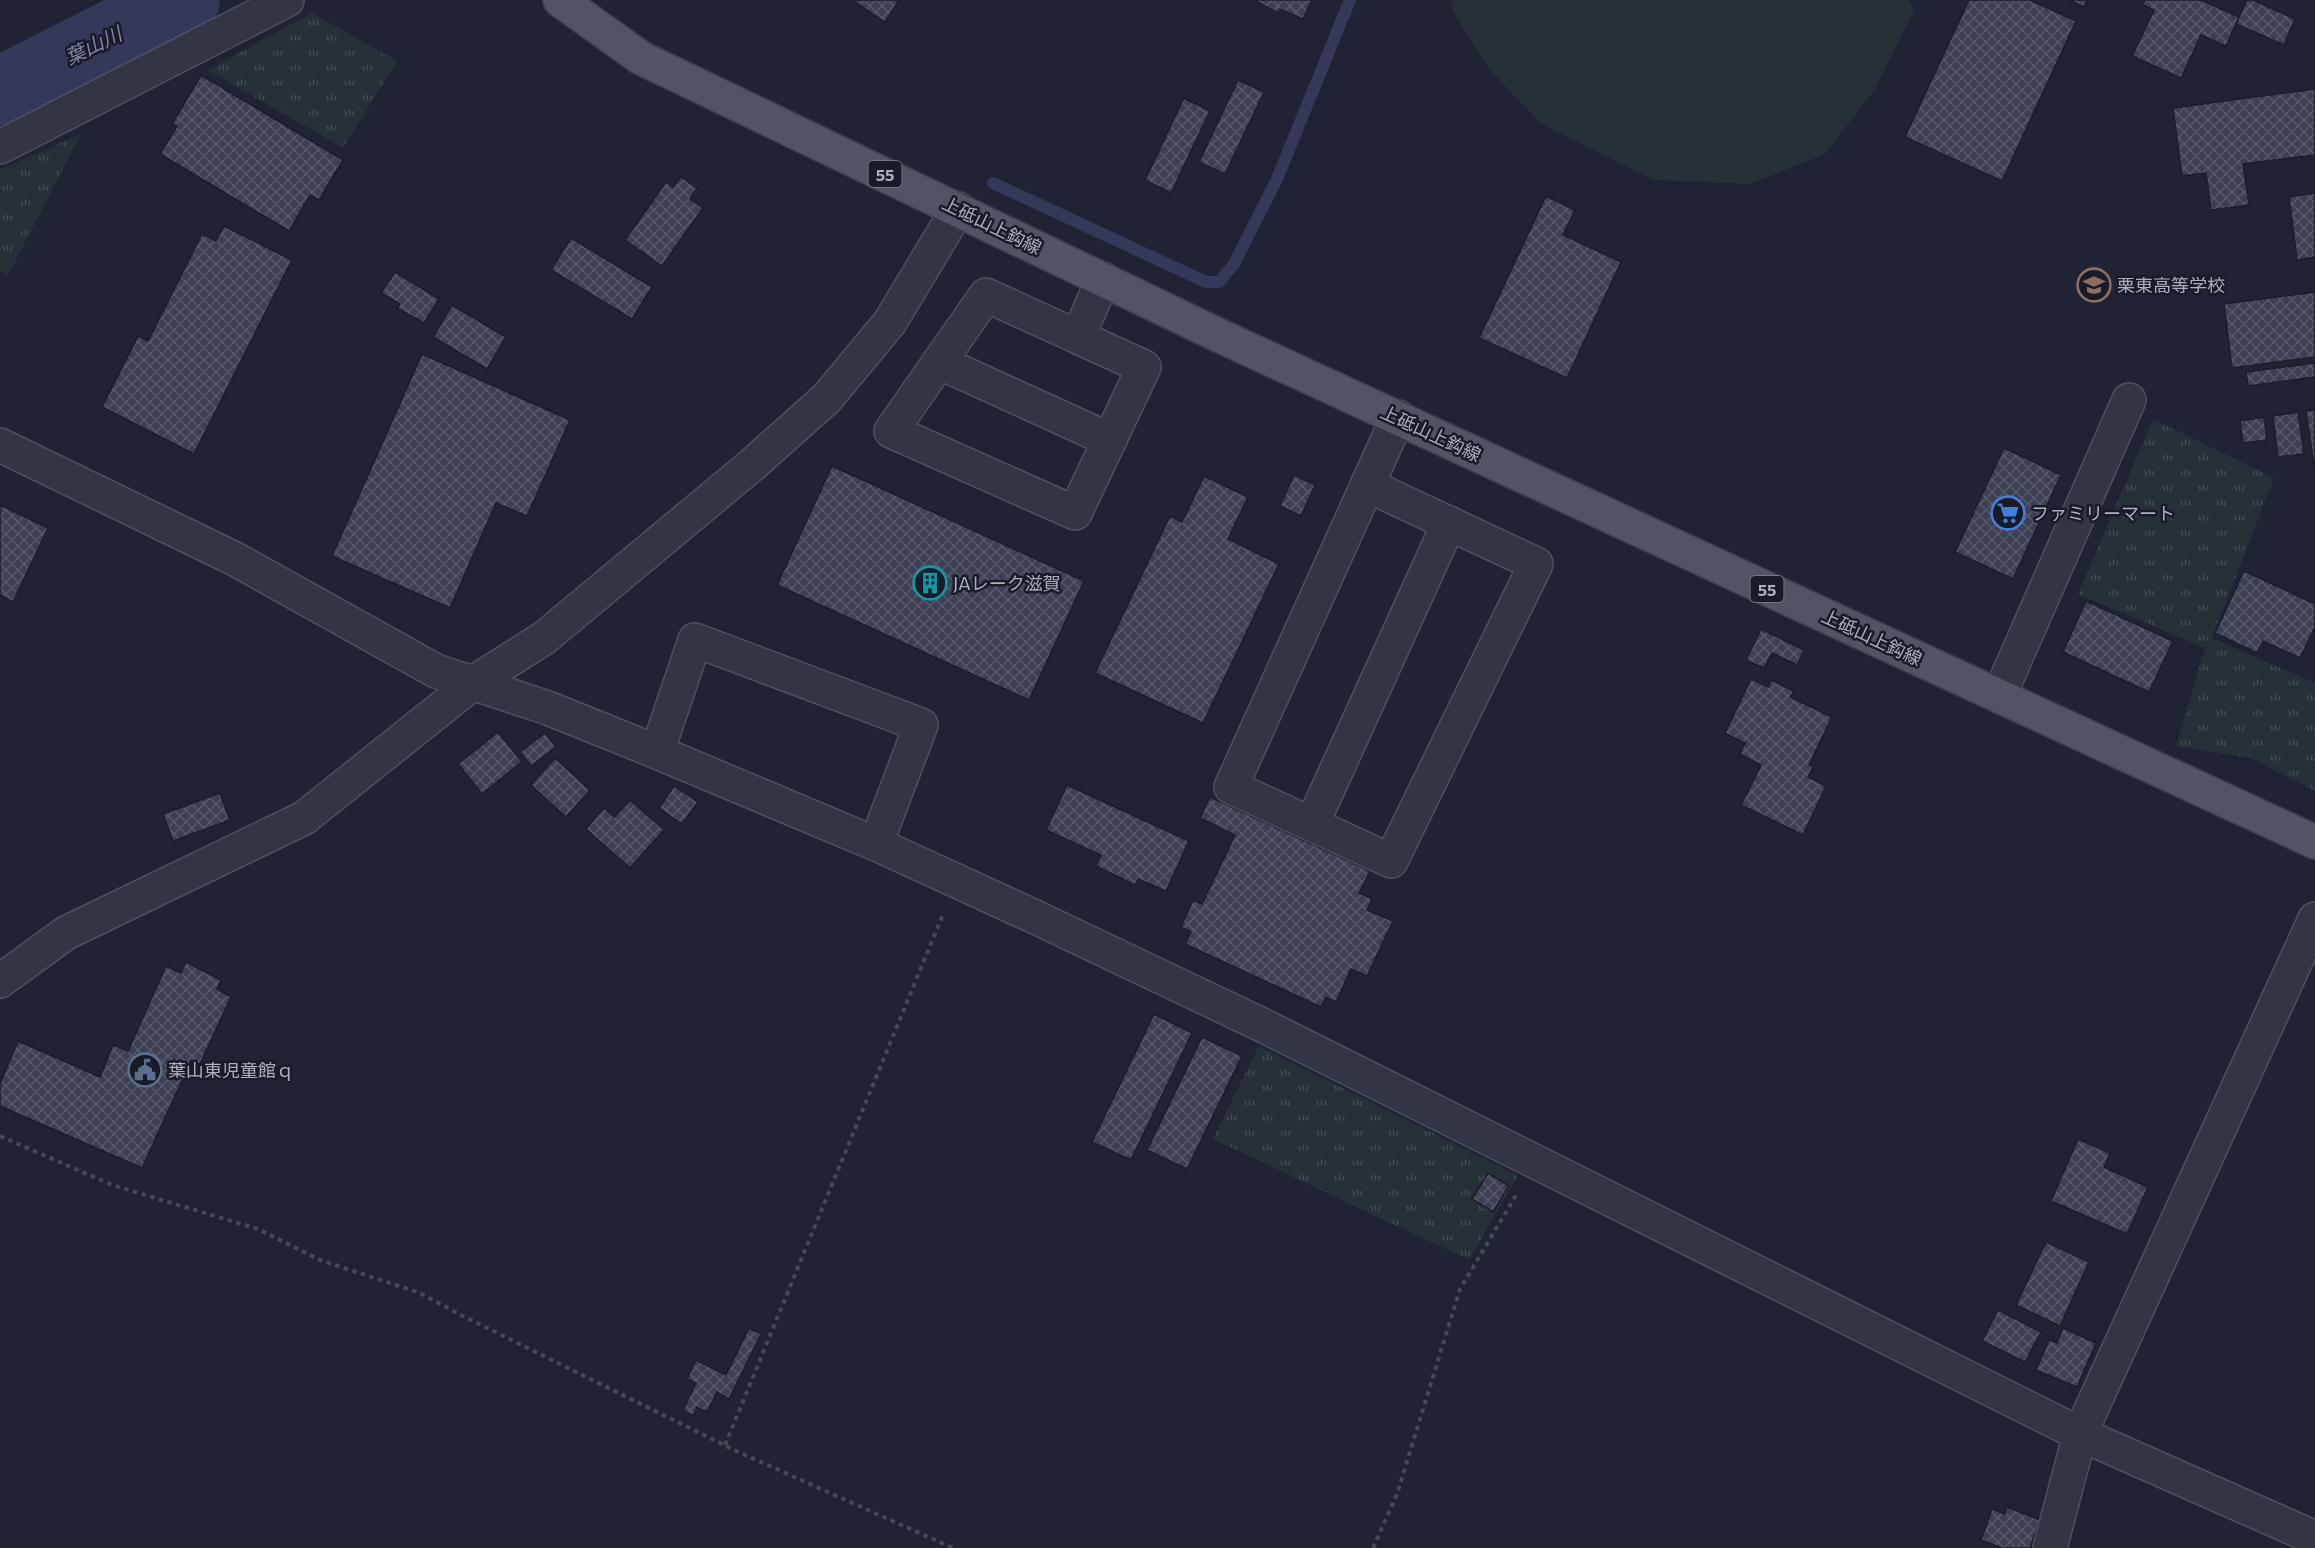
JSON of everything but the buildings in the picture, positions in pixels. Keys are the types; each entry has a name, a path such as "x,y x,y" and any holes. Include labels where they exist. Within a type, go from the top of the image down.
{"main road":[{"name":"上砥山上鈎線","path":"560,0 641,58 1218,335 2315,842"}],"street":[{"path":"0,147 287,0"},
{"path":"0,981 66,933 304,818 473,683 544,638 753,464 827,398 890,322 958,209"},
{"path":"1078,337 1103,279"},
{"path":"986,295 1144,367 1075,513 891,431 939,362 986,295"},
{"path":"939,362 1110,440"},
{"path":"1999,696 2129,400"},
{"path":"1367,485 1536,564 1391,861 1231,787 1367,485 1398,417"},
{"path":"0,445 235,559 436,671 548,708 957,880 1260,1024 2080,1434 2315,1538"},
{"path":"1312,824 1449,523"},
{"path":"657,752 695,640 921,725 876,844"},
{"path":"2050,1548 2080,1434 2315,919"}],"path":[{"path":"725,1444 957,880"},
{"path":"0,1136 112,1185 258,1229 320,1260 420,1293 725,1444 952,1548"},
{"path":"1373,1548 1397,1494 1460,1288 1536,1162"}],"green space":[{"path":"1454,0 1909,0 1914,10 1875,89 1825,154 1750,184 1654,180 1540,123 1489,69 1451,8"},
{"path":"312,13 397,61 343,148 208,70"},
{"path":"81,134 8,275 0,271 0,170"},
{"path":"2153,419 2274,478 2212,638 2315,683 2315,791 2252,758 2176,746 2205,648 2078,594"},
{"path":"1259,1046 1518,1175 1469,1260 1213,1139"}],"waterway":[{"name":"葉山川","path":"0,91 136,22 186,0"},
{"path":"993,183 1206,282 1219,282 1234,264 1277,179 1350,0"}],"place":[{"name":"栗東高等学校","path":"2094,285"},
{"name":"ファミリーマート","path":"2008,513"},
{"name":"JAレーク滋賀","path":"930,583"},
{"name":"葉山東児童館ｑ","path":"145,1070"}]}
